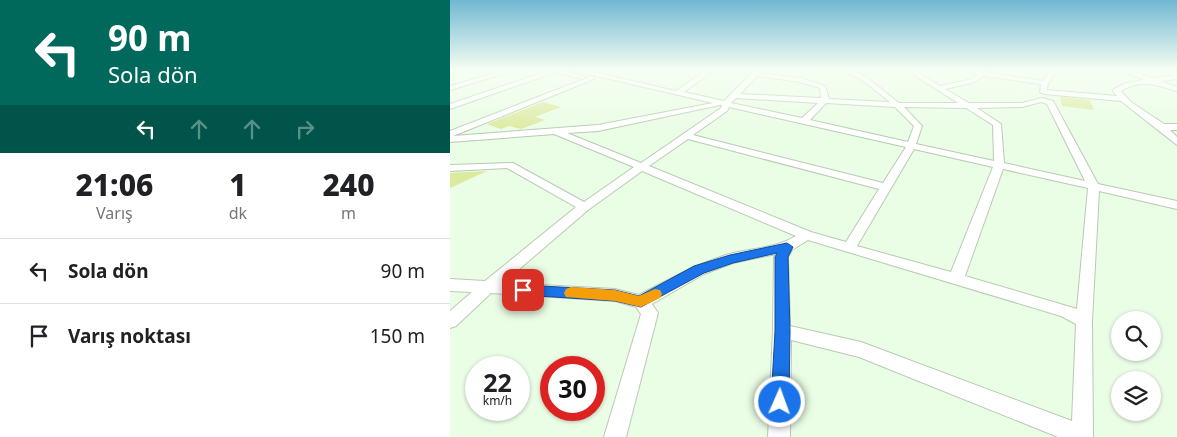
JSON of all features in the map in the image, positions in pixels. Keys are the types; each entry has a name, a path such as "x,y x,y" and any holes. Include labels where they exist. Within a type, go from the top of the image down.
{"street":[{"path":"450,107 498,90"},
{"path":"450,134 560,90"},
{"path":"647,90 709,106"},
{"path":"664,90 894,145 909,146"},
{"path":"678,93 682,90"},
{"path":"450,321 584,207 688,136 741,90"},
{"path":"804,121 825,100 824,90"},
{"path":"850,248 909,146 918,126 898,105 879,90"},
{"path":"943,90 997,124 999,166 956,279"},
{"path":"1043,96 1044,90"},
{"path":"1118,90 1124,99 1162,127 1177,142"},
{"path":"736,96 968,107 1022,105 1043,96 1124,99"},
{"path":"782,331 861,350 1082,436 1084,321 1094,187 1053,107 1043,96"},
{"path":"450,138 598,128 709,106 725,106 804,121 1177,205"},
{"path":"1162,127 1177,127"},
{"path":"554,131 643,166 806,235 1066,311 1084,321"},
{"path":"688,136 886,187"},
{"path":"450,168 509,165 584,207"},
{"path":"641,302 699,270 730,259 787,247 806,235"},
{"path":"779,437 782,331 781,257 787,247"},
{"path":"450,285 615,296 641,302 650,313 615,437"}],"building":[{"path":"1060,97 1090,100 1094,110 1062,106"},
{"path":"543,102 561,107 535,117 545,120 521,129 509,126 501,129 487,124"},
{"path":"487,171 450,188 450,173"}],"slow traffic":[{"path":"571,293 615,296 641,302 655,294"}],"route":[{"path":"523,290 615,296 641,302 699,270 730,259 787,247 781,257 782,331 780,402"}]}
